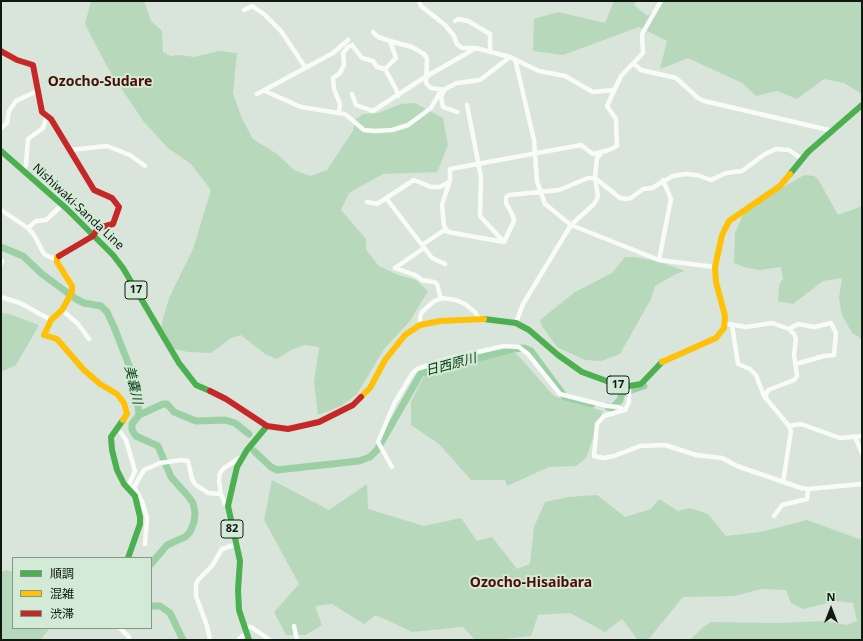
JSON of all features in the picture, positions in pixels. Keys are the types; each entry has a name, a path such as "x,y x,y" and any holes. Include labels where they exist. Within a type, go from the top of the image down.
{"main road":[{"path":"1,51 17,60 33,65 41,109 52,119 94,190 112,198 119,207 114,224 98,228 93,236 57,257 57,262 72,286 70,296 66,304 62,310 50,320 44,335 57,339 83,369 100,384 117,394 124,403 127,414 111,437 117,470 124,484 131,487 135,496 140,517 140,524 128,557"},
{"path":"728,324 716,282 715,268 722,235 729,221 780,186 802,159 862,105"},
{"name":"Nishiwaki-Sanda Line","path":"1,151 62,205 113,255 123,268 175,356 191,380 196,385 226,399 266,426 288,429 306,426 327,419 354,405 370,388 385,360 399,341 420,325 440,320 479,319 500,320 516,323 529,330 558,355 582,372 615,385 629,387"},
{"name":"17","path":"629,387 636,386 645,381 664,360 716,338 728,324"},
{"name":"82","path":"248,640 238,603 241,569 228,506 232,481 244,455 266,426"}],"street":[{"path":"419,1 421,6 445,25 455,39 456,44 462,48 476,48 512,58 539,71 565,76 593,92 614,90"},
{"path":"504,242 448,232 446,229 442,205 451,176 450,169 581,145 593,154 601,153 618,146 616,119 607,106 621,76 643,53 642,34 661,1"},
{"path":"244,10 252,6 264,14 281,31 305,66"},
{"path":"455,21 458,19 468,21 479,26 490,34 490,52"},
{"path":"373,32 378,37 412,47 424,54 427,59 425,77 426,83 431,88 445,90"},
{"path":"447,36 455,39"},
{"path":"257,94 265,91 305,66 333,52 348,40"},
{"path":"385,69 396,58 390,41"},
{"path":"339,112 340,104 334,89 333,78 340,73 344,65 343,53 352,45 362,58 373,61 377,67 385,69 396,89 398,96"},
{"path":"352,94 356,105 373,111 425,77 476,48"},
{"path":"265,91 301,107 345,114 364,130 392,130 408,125 422,116 432,108 439,94 445,90 457,84 480,80 512,58"},
{"path":"512,58 534,140 540,193 545,204 571,225 659,260 715,268"},
{"path":"634,64 641,70 676,78 698,98 704,101 833,131"},
{"path":"445,90 441,97 443,107 457,112"},
{"path":"1,128 7,123 9,112 16,101 37,91"},
{"path":"467,105 482,184 480,216 504,242"},
{"path":"23,171 26,165 28,139 43,128 47,115"},
{"path":"70,150 107,146 130,156 145,166"},
{"path":"504,242 514,221 514,216 506,203 506,197 509,195 559,190 588,178 595,178 620,198 626,199 631,198 643,189 652,188 663,180 685,174 697,175 707,179 716,179 726,173 742,171 765,154 782,148 789,150 802,159"},
{"path":"516,323 523,304 571,225 594,204 598,197 595,178 597,158 601,153"},
{"path":"367,202 377,204 414,180 431,187 440,187 446,185 451,176"},
{"path":"659,260 671,199 663,180"},
{"path":"386,198 432,258 445,264"},
{"path":"28,228 36,221 46,220 62,205"},
{"path":"1,210 28,228 34,235 44,254 52,258 57,257"},
{"path":"440,298 437,284 434,282 422,280 415,275 395,268 446,229"},
{"path":"1,298 20,303 50,320"},
{"path":"420,325 420,317 422,312 432,302 440,298 452,299 465,304 476,312 479,319"},
{"path":"62,310 78,324 89,340"},
{"path":"765,398 768,390 794,380 797,376 794,355 796,339 789,329 772,323 746,327 728,324 738,364 750,369 756,375 765,398 789,426 791,436 783,482"},
{"path":"789,329 798,324 814,327 831,323 836,333 834,355 824,356 796,364"},
{"path":"392,467 378,442 394,404 412,374 428,364 504,346 519,348 528,354 560,394 625,410"},
{"path":"629,387 629,402 625,410 599,419 594,444 594,456 603,458 614,456 640,446 664,445 696,455 722,458 737,466 808,489 862,484"},
{"path":"789,426 801,424 840,438 862,436"},
{"path":"121,433 126,440 135,471 131,487"},
{"path":"855,437 862,453"},
{"path":"228,506 225,504 221,494 219,481 220,473 224,468 244,455"},
{"path":"131,487 144,470 160,463 188,461 192,479 195,484 208,492 221,494"},
{"path":"131,487 142,501 147,518 144,544"},
{"path":"774,516 782,505 807,499 808,489"},
{"path":"210,640 207,626 196,596 196,584 212,566 222,549 237,544"},
{"path":"294,626 297,640"},
{"path":"238,640 245,630 251,627 270,640"},
{"path":"121,629 129,637 129,640"}],"green space":[{"path":"91,1 144,1 151,21 162,31 163,52 171,56 179,55 195,57 218,51 237,53 233,93 242,119 253,139 277,154 294,170 310,176 327,170 353,131 355,120 363,114 378,113 401,104 415,103 443,118 448,145 437,172 383,174 349,193 341,210 366,239 366,250 379,266 398,275 416,280 428,291 410,321 384,349 357,394 341,406 318,415 314,382 319,347 305,345 291,350 277,359 265,354 241,335 231,338 211,353 188,352 174,349 161,326 169,298 193,249 211,190 191,164 168,148 144,122 110,72 85,24"},
{"path":"614,1 636,1 634,5 648,16 662,1 862,1 862,94 844,83 824,79 797,99 777,91 756,96 742,83 688,58 660,69 667,41 639,27 563,55 533,51 534,19 558,12 605,23"},
{"path":"804,175 814,176 818,179 838,215 862,206 862,341 859,337 852,333 842,315 839,298 842,278 823,281 793,304 778,301 779,285 783,279 781,267 759,270 734,263 735,233 742,217 751,206"},
{"path":"625,257 635,257 660,262 685,271 676,274 655,286 651,299 620,354 601,361 585,360 557,347 542,326 540,320 575,292 612,273"},
{"path":"1,313 9,314 39,325 16,365 1,372"},
{"path":"515,352 554,396 603,411 586,458 576,466 549,467 507,486 505,480 471,480 439,444 411,425 411,402 425,374 451,372 473,362"},
{"path":"272,480 329,510 367,484 368,509 424,526 461,518 477,541 492,537 517,569 530,564 534,527 545,502 568,497 597,495 625,517 651,509 659,499 678,511 690,508 708,514 726,536 761,532 807,520 862,540 862,640 690,640 703,627 711,622 776,623 826,621 846,625 857,621 853,603 835,601 803,609 791,603 786,590 761,589 735,596 683,597 648,640 638,640 622,619 605,632 570,613 538,615 531,636 495,640 475,640 463,627 412,632 376,615 364,624 332,604 315,606 322,625 306,635 286,635 274,612 299,584 264,520"},
{"path":"6,570 12,572 12,629 49,629 40,640 1,640 1,572"}],"waterway":[{"name":"美嚢川","path":"1,247 23,256 42,274 76,299 84,303 101,306 107,312 132,373 136,391 139,415 132,424 132,430 136,436 158,446 171,477 193,503 195,513 194,522 190,532 185,537 167,545 152,563"},
{"name":"日西原川","path":"254,451 271,467 277,470 359,461 370,457 377,450 421,373 513,349 524,348 531,351 565,397 592,404"},
{"name":"日西原川","path":"608,407 612,408 620,400 622,393 644,386"},
{"name":"日西原川","path":"139,415 163,404 167,404 174,412 196,421 225,420 235,423 249,434"},
{"name":"美嚢川","path":"152,606 160,606 170,613 183,640"}],"traffic: fast":[{"path":"790,174 808,152 862,105"},
{"path":"1,151 67,209 113,255 123,268 179,363 196,385 210,391"},
{"path":"484,319 516,323 529,330 558,355 582,372 623,387 641,384 662,362"},
{"path":"123,420 111,437 112,450 117,470 124,484 135,496 140,517 140,524 128,557"},
{"path":"249,640 239,610 238,590 240,561 228,506 237,467 247,450 267,426"}],"traffic: slow":[{"path":"662,362 716,338 724,328 725,316 716,282 715,267 722,235 729,221 780,186 790,174"},
{"path":"59,256 57,257 57,262 72,286 72,292 62,310 51,320 44,335 57,339 83,369 100,384 117,394 124,403 127,414 123,420"},
{"path":"361,397 370,388 385,360 405,335 420,325 440,321 484,319"}],"traffic: jam":[{"path":"1,51 17,60 33,65 42,112 51,119 94,190 112,198 119,207 113,224 98,228 93,236 59,256"},
{"path":"210,391 226,399 267,426 288,429 319,422 353,405 361,397"}],"district":[{"name":"Ozocho-Sudare","path":"100,82"},
{"name":"Ozocho-Hisaibara","path":"531,583"}]}
